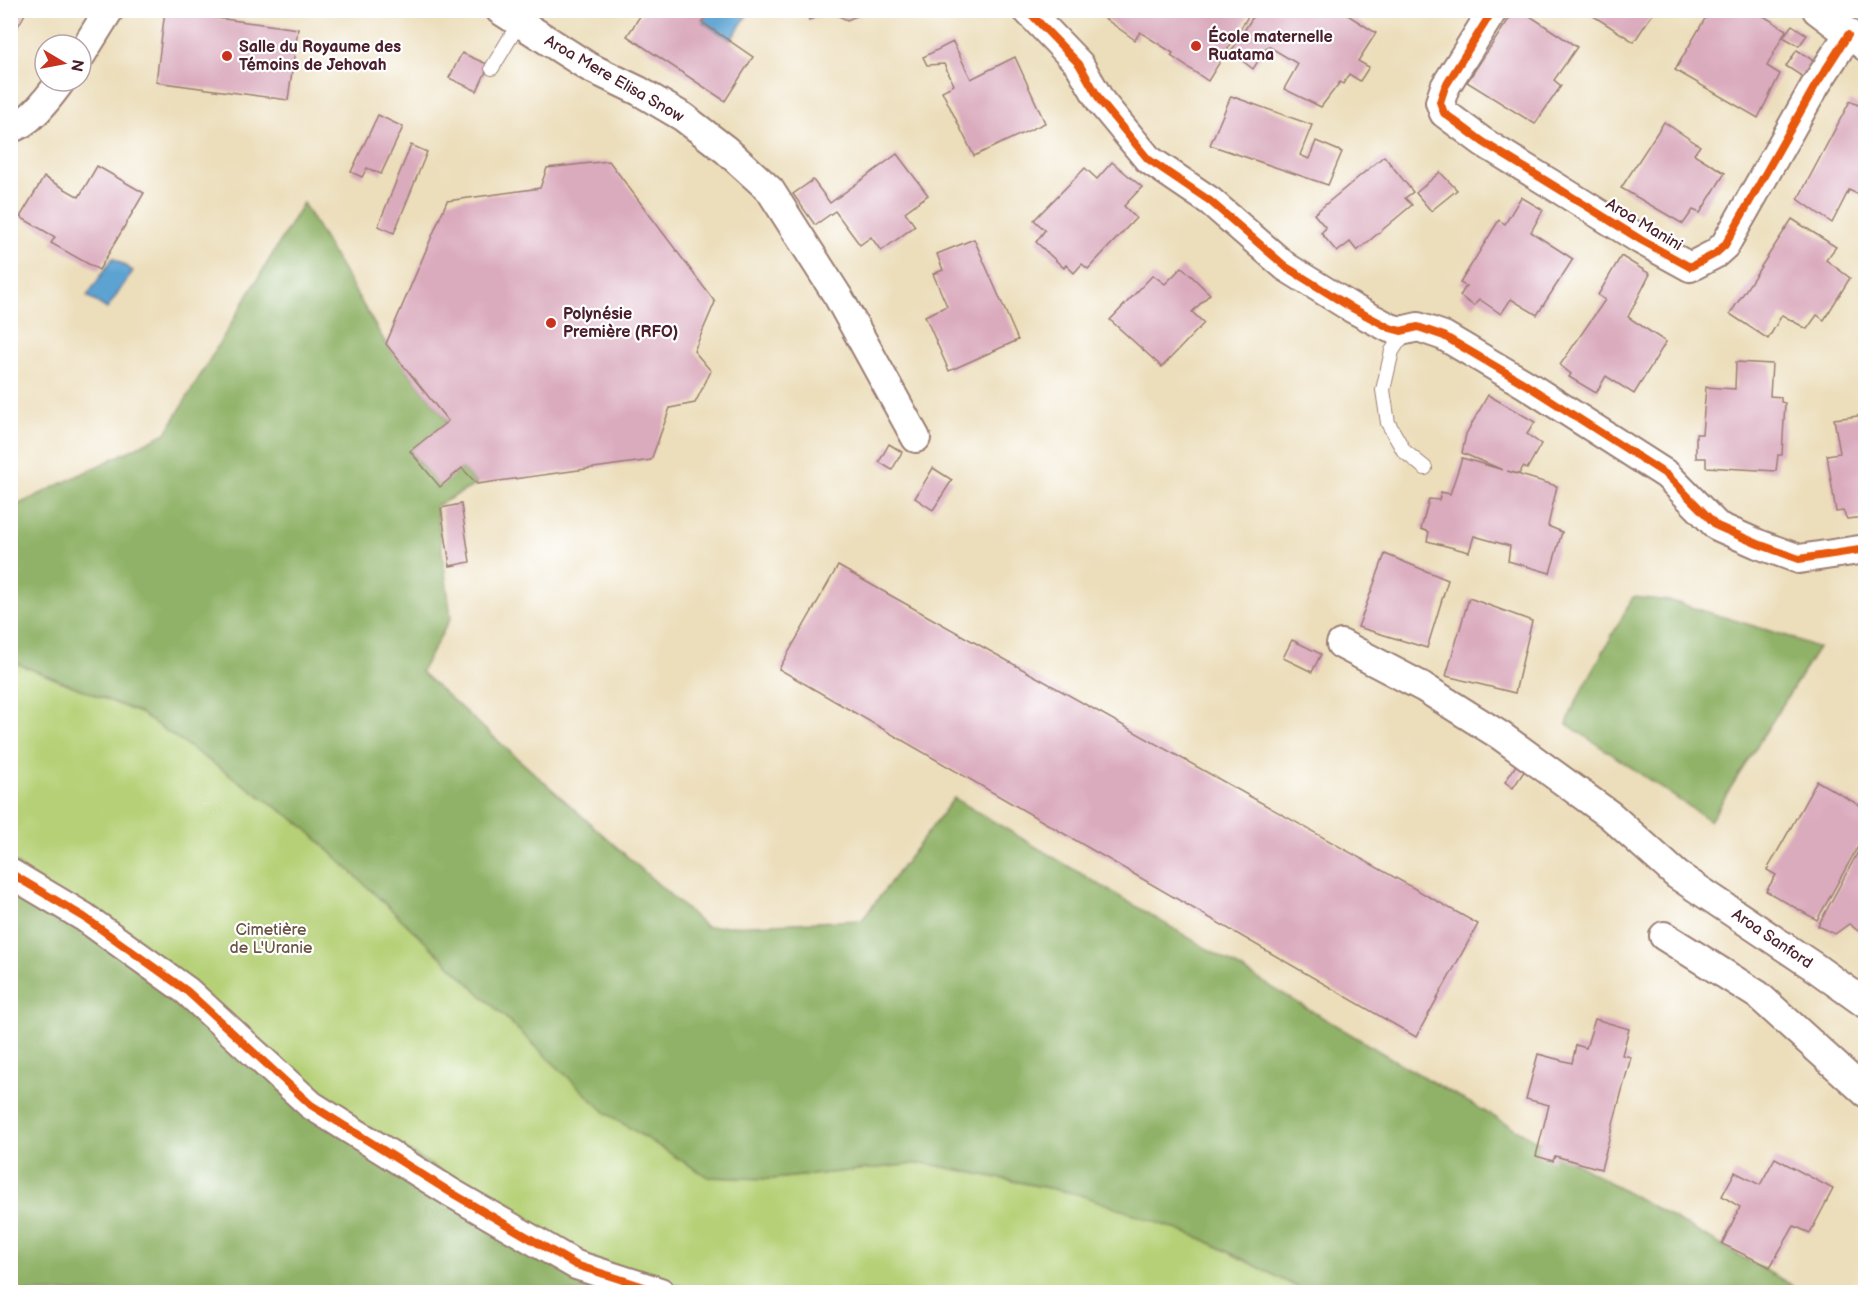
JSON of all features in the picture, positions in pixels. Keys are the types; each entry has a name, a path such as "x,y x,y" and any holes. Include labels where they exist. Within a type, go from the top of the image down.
{"street":[{"path":"93,36 110,10"},
{"path":"1026,10 1079,64 1101,102 1148,159 1210,201 1286,267 1352,308 1390,328 1401,331 1418,327 1444,336 1525,384 1667,475 1717,526 1799,559 1866,549"},
{"name":"Aroa Manini","path":"1493,10 1445,87 1440,102 1444,113 1483,142 1641,240 1690,267 1715,255 1725,245 1815,86 1857,41 1817,10"},
{"name":"Aroa Mere Elisa Snow","path":"509,17 589,67 639,91 683,117 726,150 770,189 838,298 916,438"},
{"path":"10,128 19,126 52,93"},
{"name":"Aroa Sanford","path":"1341,644 1423,687 1501,735 1610,815 1677,875 1866,1004"},
{"path":"10,873 84,917 187,991 311,1105 450,1192 576,1265 660,1293"},
{"path":"1664,936 1758,995 1866,1093"}],"lane":[{"path":"492,68 509,17"},
{"path":"1407,328 1392,351 1383,390 1388,423 1404,451 1425,468"}],"green space":[{"path":"303,203 386,344 448,421 410,452 440,486 462,468 477,484 436,506 451,617 421,672 706,927 862,920 954,798 1399,1063 1804,1292 1307,1292 1203,1239 1078,1194 924,1163 772,1179 708,1177 606,1113 301,824 140,713 11,661 11,508 166,433"},
{"path":"1633,597 1671,601 1790,637 1818,648 1710,821 1567,724 1574,705"},
{"name":"Cimetière de L'Uranie","path":"11,661 140,713 301,824 606,1113 708,1177 772,1179 924,1163 1078,1194 1203,1239 1307,1292 700,1292 585,1258 306,1099 11,859"},
{"path":"10,860 234,1046 585,1258 700,1292 11,1292"}],"water":[{"path":"709,11 739,11 747,15 731,40 702,22"},
{"path":"113,258 133,271 107,309 87,296"}],"building":[{"path":"10,10 27,10 15,32 10,30"},
{"path":"644,10 709,10 702,22 753,57 725,101 627,36"},
{"path":"805,10 864,10 862,14 847,20 830,12 809,20"},
{"name":"École maternelle Ruatama","path":"1093,10 1252,10 1208,81 1171,56 1173,53 1140,32 1135,40"},
{"path":"1257,10 1340,10 1376,33 1358,61 1369,67 1360,81 1349,74 1343,84 1340,82 1321,107 1284,89 1298,64 1268,46 1253,69 1231,52"},
{"path":"1515,10 1521,10 1577,47 1554,80 1561,86 1535,124 1467,82"},
{"path":"1584,10 1655,10 1634,42"},
{"path":"1710,10 1754,10 1786,30 1767,66 1780,74 1758,118 1675,70"},
{"name":"Salle du Royaume des Témoins de Jehovah","path":"165,11 298,29 288,100 156,82"},
{"path":"1792,25 1807,35 1799,46 1783,37"},
{"path":"953,42 971,79 1015,57 1045,123 974,156 942,91 954,85 944,64 927,65 923,57"},
{"path":"1797,50 1814,61 1803,77 1786,66"},
{"path":"462,53 489,65 477,91 449,78"},
{"path":"1231,96 1312,125 1300,155 1309,159 1316,141 1342,152 1328,185 1210,145"},
{"path":"1850,101 1860,106 1862,103 1866,105 1866,198 1849,190 1832,223 1798,199"},
{"path":"378,115 403,127 381,174 367,168 362,177 351,172"},
{"path":"1664,122 1700,146 1694,154 1725,173 1700,213 1693,210 1683,224 1621,188"},
{"path":"411,145 427,152 394,233 378,226"},
{"path":"897,154 928,195 905,212 915,226 881,251 871,237 860,245 835,211 815,225 793,194 813,180 830,203"},
{"path":"1384,156 1413,192 1405,198 1412,205 1357,251 1350,242 1337,252 1321,233 1326,228 1314,214"},
{"name":"Polynésie Première (RFO)","path":"609,161 715,302 694,351 711,371 695,403 670,408 651,460 477,484 462,468 440,487 410,451 448,421 386,344 447,201 540,188 547,168"},
{"path":"1112,162 1142,187 1124,206 1136,218 1088,269 1082,264 1074,273 1066,265 1064,268 1036,242 1045,230 1034,220 1085,168 1097,179"},
{"path":"97,166 144,193 99,270 51,243 55,237 20,217 44,177 79,197"},
{"path":"1440,172 1457,190 1431,211 1416,193"},
{"path":"1521,197 1543,210 1531,232 1573,259 1537,315 1511,299 1501,314 1479,299 1474,306 1460,296 1466,286 1460,283 1499,220 1505,224"},
{"path":"1792,219 1836,247 1826,260 1850,278 1824,320 1817,315 1807,329 1782,315 1768,339 1730,314"},
{"path":"974,239 1018,340 949,371 925,316 947,306 933,274 943,270 937,254"},
{"path":"1621,256 1650,274 1628,317 1666,342 1634,394 1606,376 1596,393 1569,377 1571,374 1560,365 1605,300 1598,295"},
{"path":"1182,267 1210,294 1192,312 1204,323 1162,367 1110,320 1153,275 1165,284"},
{"path":"1736,362 1772,364 1770,396 1781,397 1781,402 1785,403 1782,455 1778,455 1776,471 1706,467 1706,458 1696,458 1696,434 1702,434 1706,387 1735,389"},
{"path":"1488,395 1535,422 1527,434 1541,444 1527,469 1523,467 1519,474 1507,471 1557,486 1548,526 1562,532 1550,573 1508,561 1510,546 1474,536 1469,552 1427,541 1429,532 1421,529 1429,499 1439,500 1441,492 1450,494 1462,458 1503,470 1462,453 1466,434"},
{"path":"1866,415 1866,517 1847,519 1843,511 1836,512 1827,455 1840,453 1834,419"},
{"path":"889,444 902,452 892,470 879,462"},
{"path":"933,468 952,480 933,510 915,498"},
{"path":"461,504 470,562 450,566 441,508"},
{"path":"1385,554 1448,580 1427,648 1358,627"},
{"path":"838,566 1478,924 1416,1037 779,669"},
{"path":"1469,598 1532,621 1515,693 1446,676"},
{"path":"1292,640 1321,654 1312,672 1283,658"},
{"path":"1516,765 1525,770 1513,788 1505,782"},
{"path":"1817,781 1866,809 1866,832 1817,920 1766,891 1776,875 1767,870"},
{"path":"1866,837 1866,937 1849,924 1835,934 1818,926"},
{"path":"1595,1019 1629,1029 1622,1055 1631,1057 1601,1169 1555,1156 1553,1161 1536,1156 1549,1105 1526,1099 1538,1054 1572,1063 1576,1045 1586,1048"},
{"path":"1775,1158 1833,1189 1810,1233 1794,1226 1770,1267 1722,1244 1740,1207 1722,1196 1735,1172 1760,1185"}],"cycle path":[{"path":"1027,10 1079,64 1101,102 1148,159 1210,201 1286,267 1352,308 1390,328 1401,331 1418,327 1444,336 1525,384 1667,475 1717,526 1799,559 1866,549"},
{"path":"1493,10 1445,87 1440,102 1444,113 1483,142 1641,240 1690,267 1715,254 1725,245 1815,86 1848,35"},
{"path":"10,873 84,917 187,991 311,1105 450,1192 576,1265 660,1292"}],"place":[{"name":"École maternelle Ruatama","path":"1196,46"},
{"name":"Salle du Royaume des Témoins de Jehovah","path":"227,56"},
{"name":"Polynésie Première (RFO)","path":"551,323"}]}
